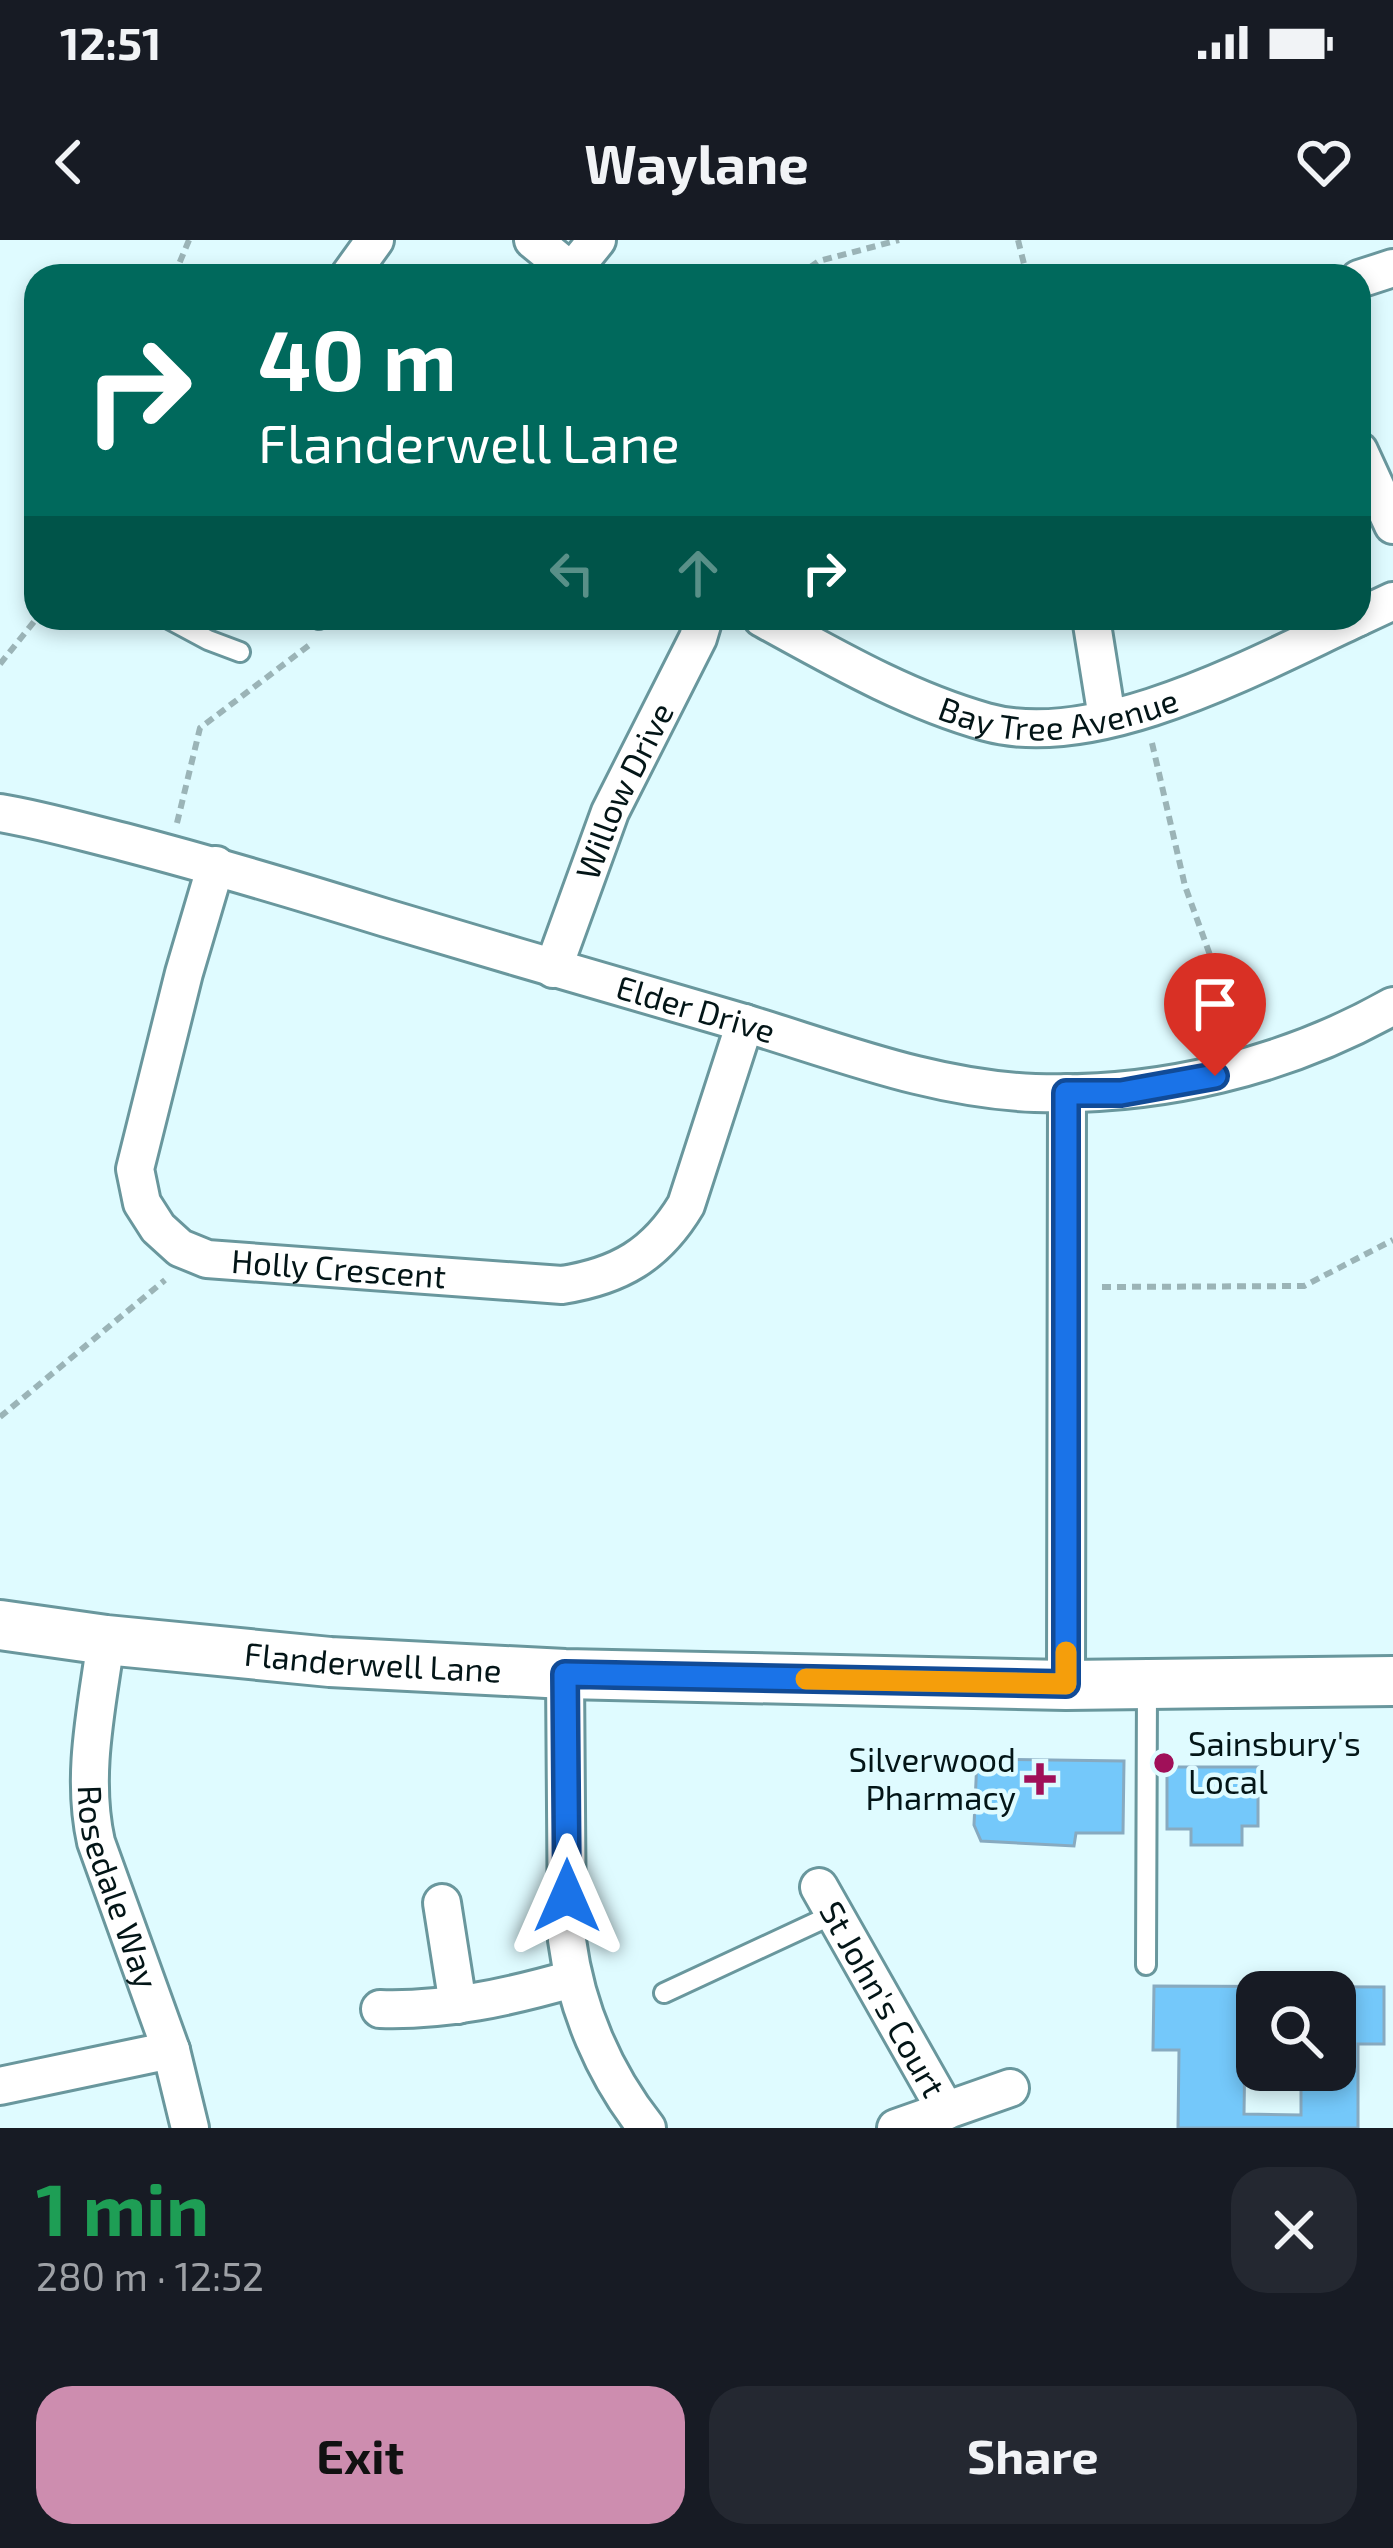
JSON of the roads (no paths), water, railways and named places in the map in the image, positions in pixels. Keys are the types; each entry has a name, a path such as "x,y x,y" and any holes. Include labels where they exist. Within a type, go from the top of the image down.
{"street":[{"path":"533,240 562,264"},
{"path":"1371,477 1393,526"},
{"name":"Willow Drive","path":"553,969 610,812 700,630"},
{"name":"Bay Tree Avenue","path":"784,630 920,697 988,723 1035,728 1144,710 1205,689 1332,630"},
{"path":"1093,630 1106,718"},
{"name":"Elder Drive","path":"0,813 216,865 936,1081 1030,1093 1121,1093 1215,1076 1389,1017"},
{"name":"Holly Crescent","path":"216,865 135,1169 142,1202 158,1228 179,1247 207,1259 562,1285 597,1280 653,1249 686,1205 745,1023"},
{"path":"1066,1093 1066,1684"},
{"name":"Flanderwell Lane","path":"0,1625 330,1662 565,1674 1066,1684 1393,1681"},
{"name":"Rosedale Way","path":"106,1640 88,1771 90,1814 170,2050 190,2128"},
{"path":"565,1674 567,1940 572,1979 588,2027 616,2083 647,2128"},
{"name":"St John's Court","path":"827,1901 946,2111"},
{"path":"442,1903 458,2005"},
{"path":"380,2009 458,2005 572,1979"},
{"path":"0,2086 170,2050"},
{"name":"St John's Court","path":"896,2128 1010,2088"}],"lane":[{"path":"189,630 240,652"},
{"path":"1146,1965 1147,1682"},
{"path":"664,1993 827,1901"}],"place":[{"name":"Sainsbury's Local","path":"1164,1763"},
{"name":"Silverwood Pharmacy","path":"1040,1779"}]}
